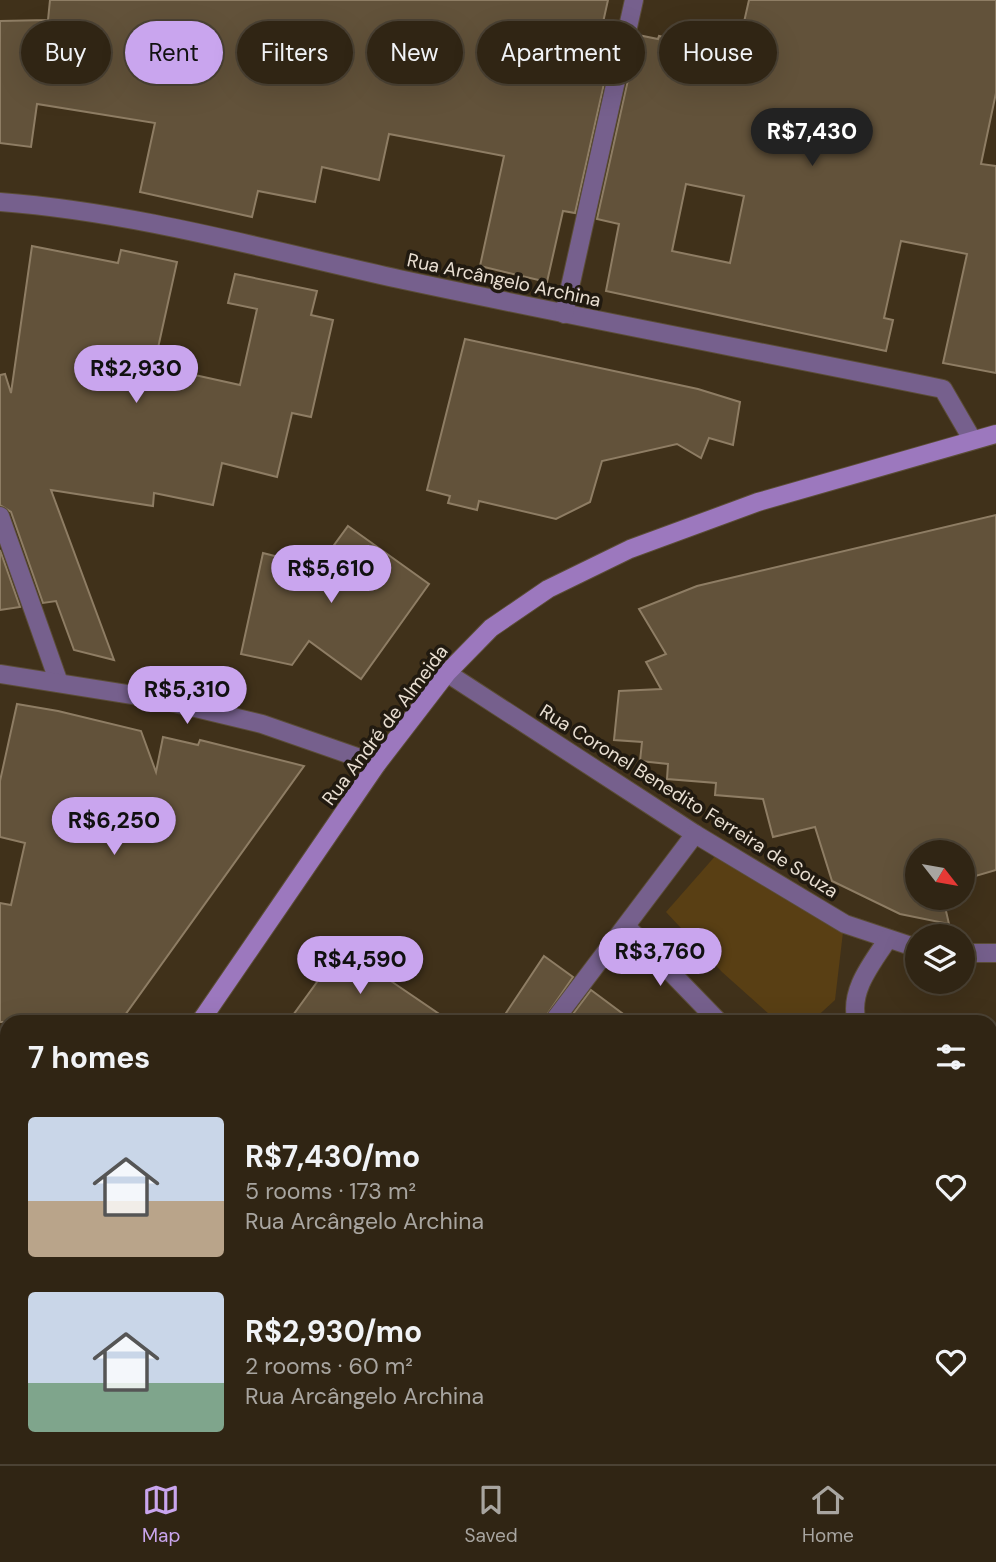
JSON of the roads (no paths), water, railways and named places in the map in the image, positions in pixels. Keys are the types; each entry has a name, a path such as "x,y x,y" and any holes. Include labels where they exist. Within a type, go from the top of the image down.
{"main road":[{"name":"Rua André de Almeida","path":"205,1015 377,764 447,673 491,628 548,589 630,549 758,502 996,434"}],"street":[{"path":"564,314 634,0"},
{"name":"Rua Arcângelo Archina","path":"0,202 52,206 134,221 564,314 943,389 972,439"},
{"path":"0,516 59,682"},
{"name":"Rua Coronel Benedito Ferreira de Souza","path":"447,673 695,834 845,924 905,944"},
{"path":"0,674 158,699 262,724 377,764"},
{"path":"558,1015 695,834"},
{"path":"627,927 712,1015"},
{"path":"855,1015 864,975 888,939"},
{"path":"975,953 996,953"}]}
